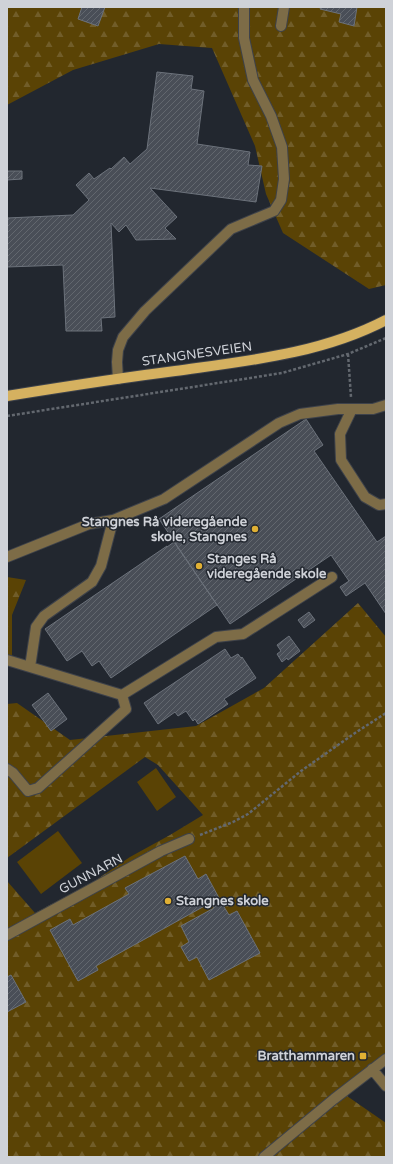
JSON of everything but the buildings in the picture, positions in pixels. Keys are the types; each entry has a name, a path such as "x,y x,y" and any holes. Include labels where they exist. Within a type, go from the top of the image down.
{"main road":[{"name":"STANGNESVEIEN","path":"7,396 248,360 319,347 372,327 386,320"}],"street":[{"path":"118,379 118,350 123,337 145,311 231,229 274,211 281,200 284,179 282,147 271,116 253,80 244,38 244,7"},
{"path":"281,26 284,7"},
{"path":"7,557 89,524 113,520 164,499 279,423 300,414 338,409 372,409 386,405"},
{"path":"352,409 340,434 341,460 365,497 379,505 386,504"},
{"path":"30,667 36,627 44,616 92,582 101,566 113,520"},
{"path":"7,660 122,695 216,637 242,634 332,577"},
{"path":"7,769 13,772 28,791 38,788 126,709 122,695"},
{"name":"GUNNARN","path":"7,935 160,851 190,839"},
{"path":"264,1157 386,1059"},
{"path":"372,1069 386,1086"}],"path":[{"path":"7,416 282,373 348,354 386,338"},
{"path":"348,354 352,409"},
{"path":"190,839 248,814 301,771 386,713"}],"green space":[{"path":"7,7 386,7 386,285 369,289 283,233 266,194 255,146 212,48 159,44 73,70 7,105"},
{"path":"7,577 26,580 12,615 12,656 7,660"},
{"path":"358,603 386,637 386,1062 347,1096 386,1123 386,1157 7,1157 7,881 35,913 96,880 130,857 203,815 158,765 145,757 7,858 7,704 17,703 70,740 196,726 264,688"},
{"path":"156,768 176,797 157,811 137,782"},
{"path":"58,831 82,863 41,894 17,862"}],"place":[{"name":"Stangnes Rå videregående skole, Stangnes","path":"255,529"},
{"name":"Stanges Rå videregående skole","path":"199,566"},
{"name":"Stangnes skole","path":"168,901"},
{"name":"Bratthammaren","path":"363,1056"}]}
